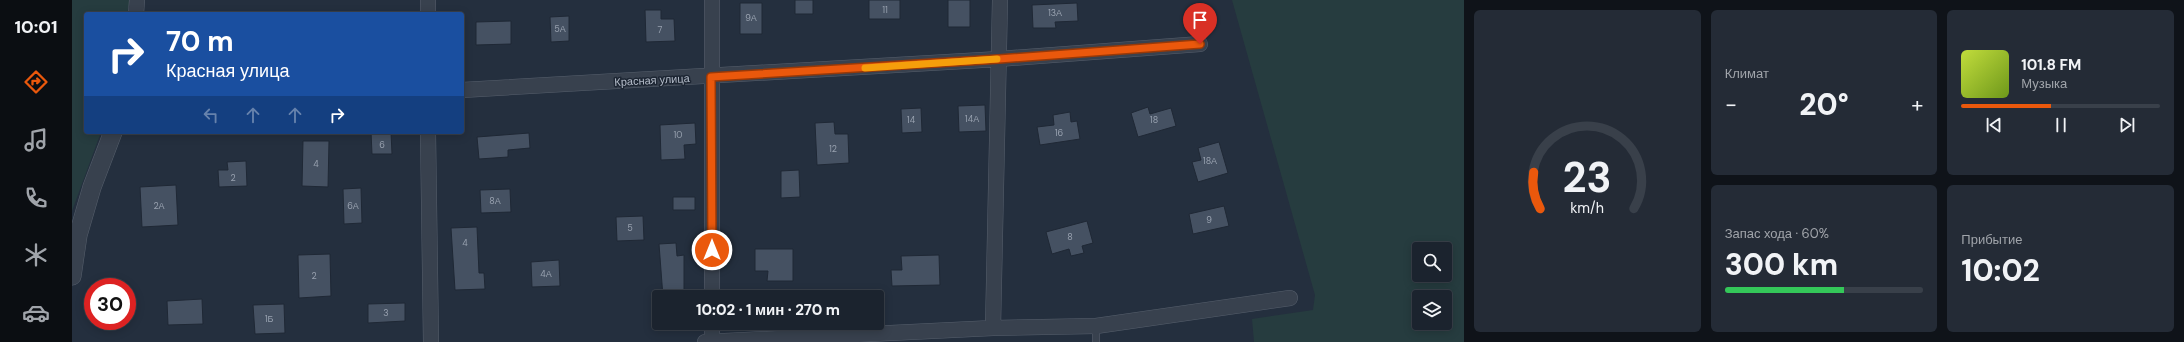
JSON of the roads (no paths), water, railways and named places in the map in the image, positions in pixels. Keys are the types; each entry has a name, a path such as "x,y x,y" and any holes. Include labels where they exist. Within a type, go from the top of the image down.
{"street":[{"path":"136,12 137,0"},
{"path":"428,0 428,12"},
{"path":"712,0 712,290"},
{"path":"993,328 1000,0"},
{"name":"Красная улица","path":"464,90 711,77 999,59 1200,44"},
{"path":"72,276 78,235 92,187 112,134"},
{"path":"428,134 431,342"},
{"path":"711,330 708,342 993,328 1096,326 1290,298"}],"lane":[{"path":"1096,326 1096,342"}]}
